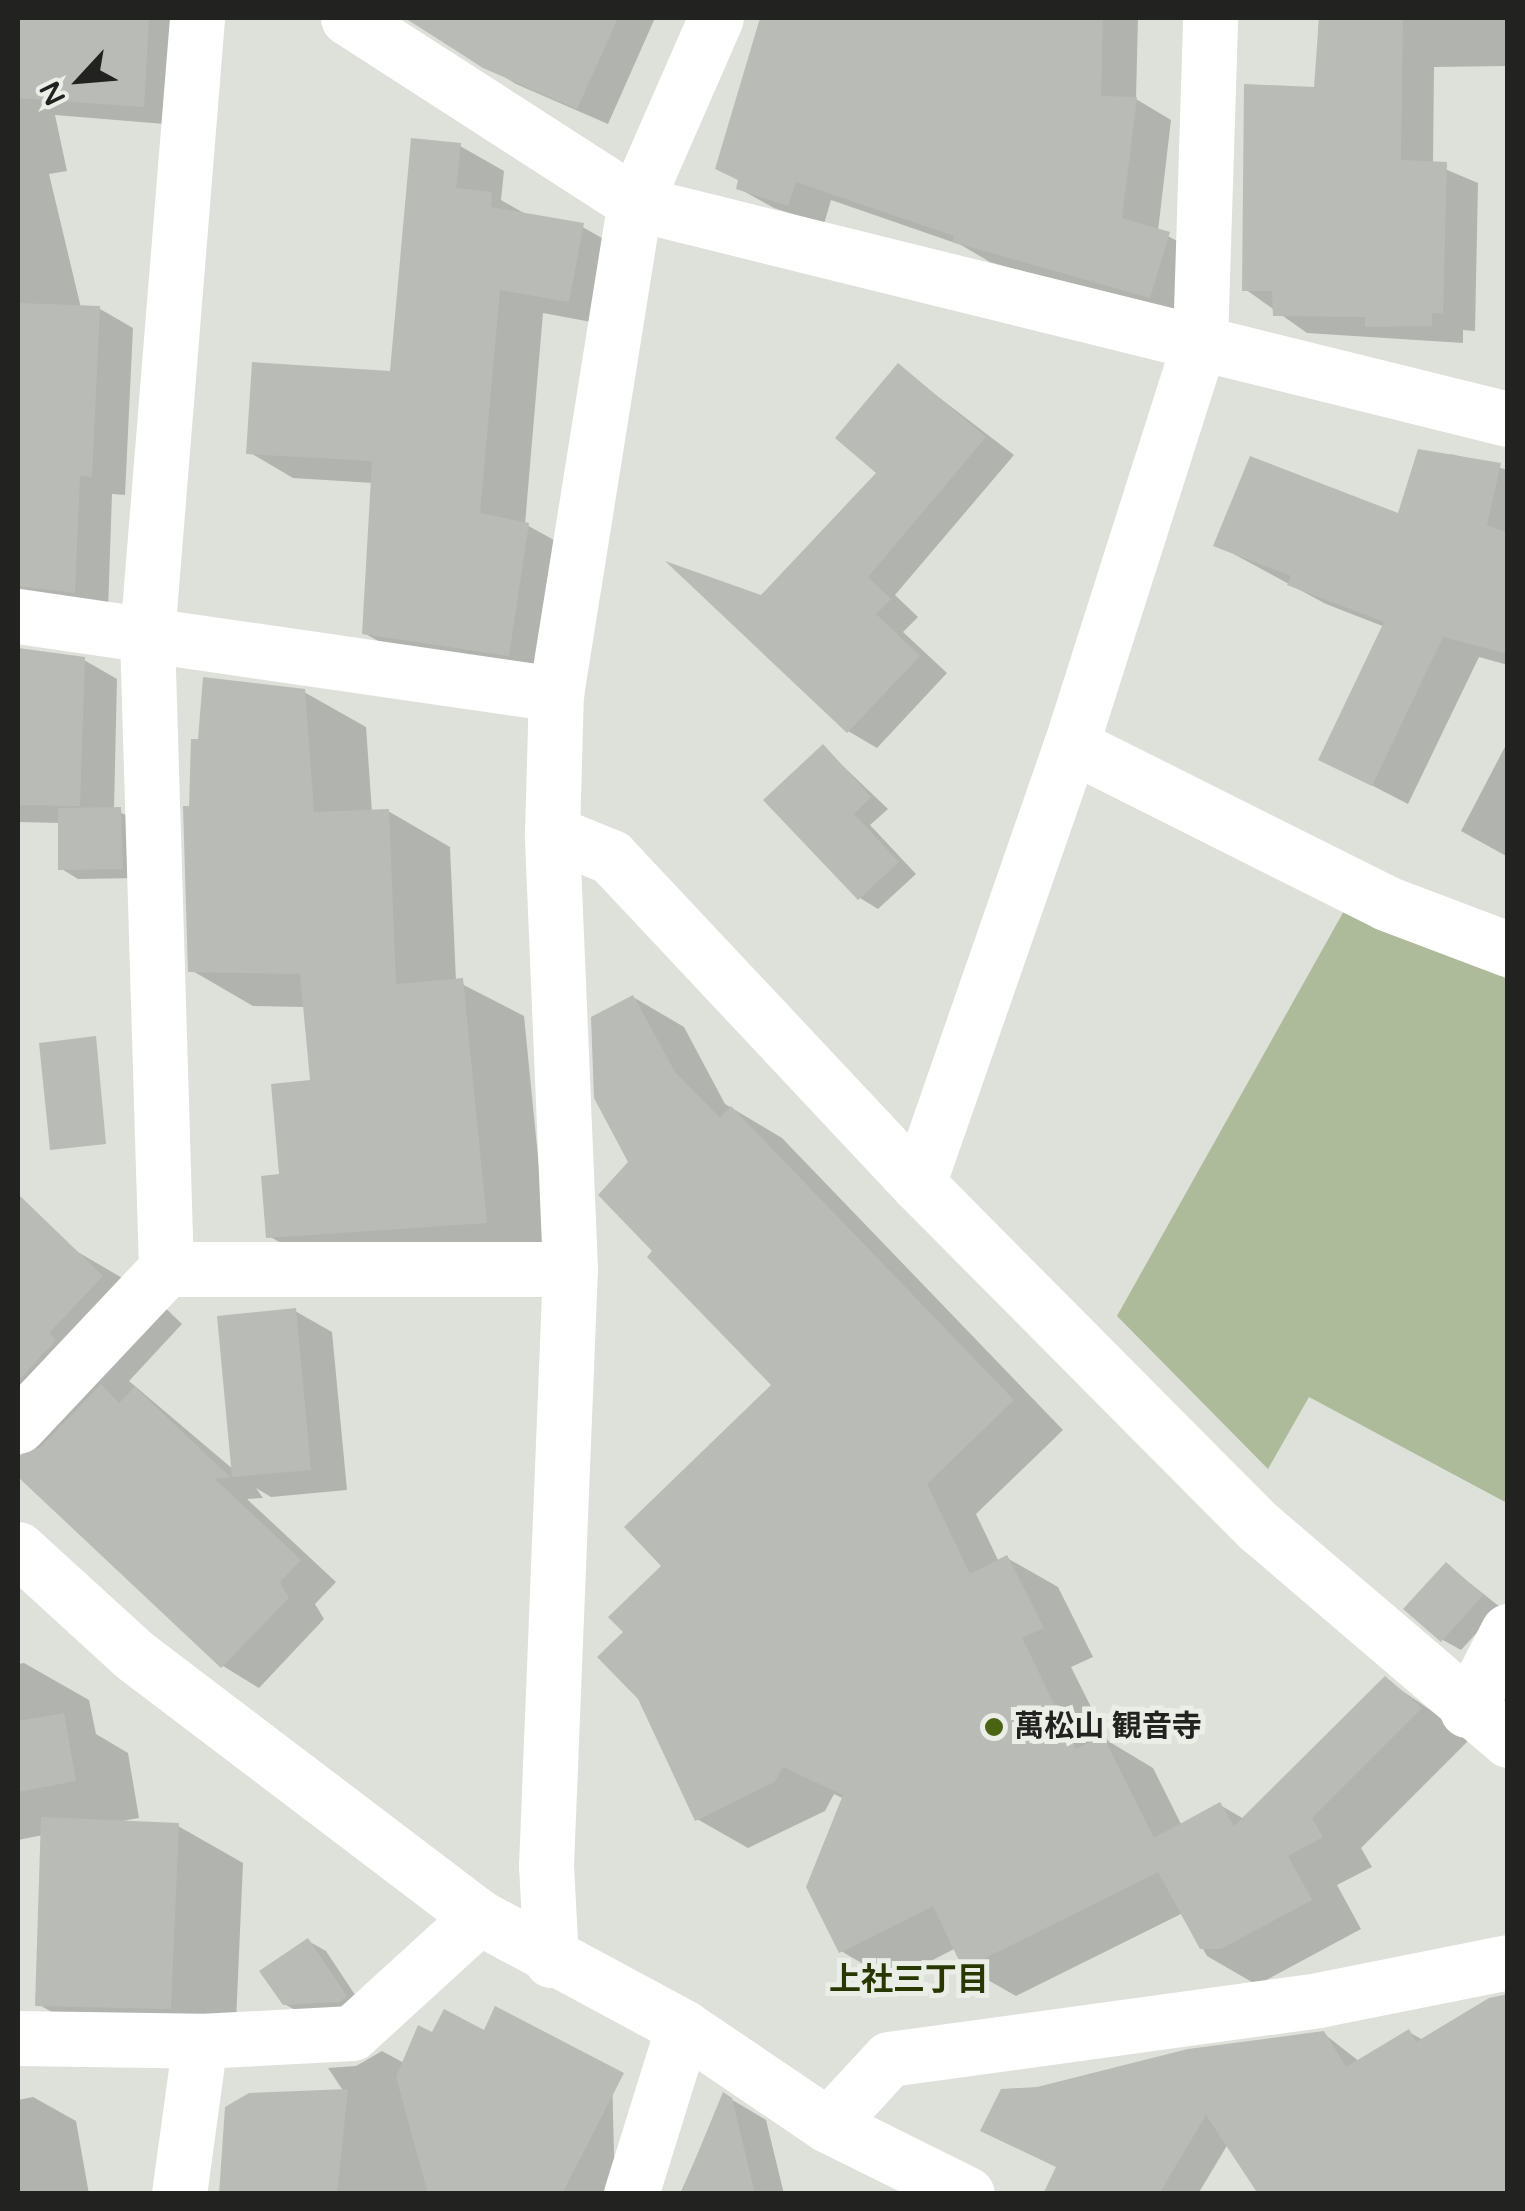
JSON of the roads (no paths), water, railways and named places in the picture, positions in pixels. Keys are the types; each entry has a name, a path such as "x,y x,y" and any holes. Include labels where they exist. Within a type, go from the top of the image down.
{"street":[{"path":"18,1426 166,1269 147,636 198,18"},
{"path":"348,18 635,202 1508,419"},
{"path":"551,1960 546,1866 570,1269 552,833 556,694 635,202 716,18"},
{"path":"918,1184 1071,745 1200,342 1210,18"},
{"path":"18,616 556,694"},
{"path":"1071,745 1386,903 1508,948"},
{"path":"552,833 611,857 918,1184 1259,1527 1487,1725 1508,1631"},
{"path":"166,1269 570,1269"},
{"path":"18,1549 134,1655 479,1917 551,1960 683,2027 828,2124 967,2194"},
{"path":"18,2038 200,2041 352,2033 479,1917"},
{"path":"828,2124 889,2058 1318,2000 1508,1962"},
{"path":"631,2194 629,2182 683,2027"},
{"path":"179,2194 200,2041"}],"place":[{"name":"萬松山 観音寺","path":"994,1727"}],"district":[{"name":"上社三丁目","path":"909,1980"}]}
